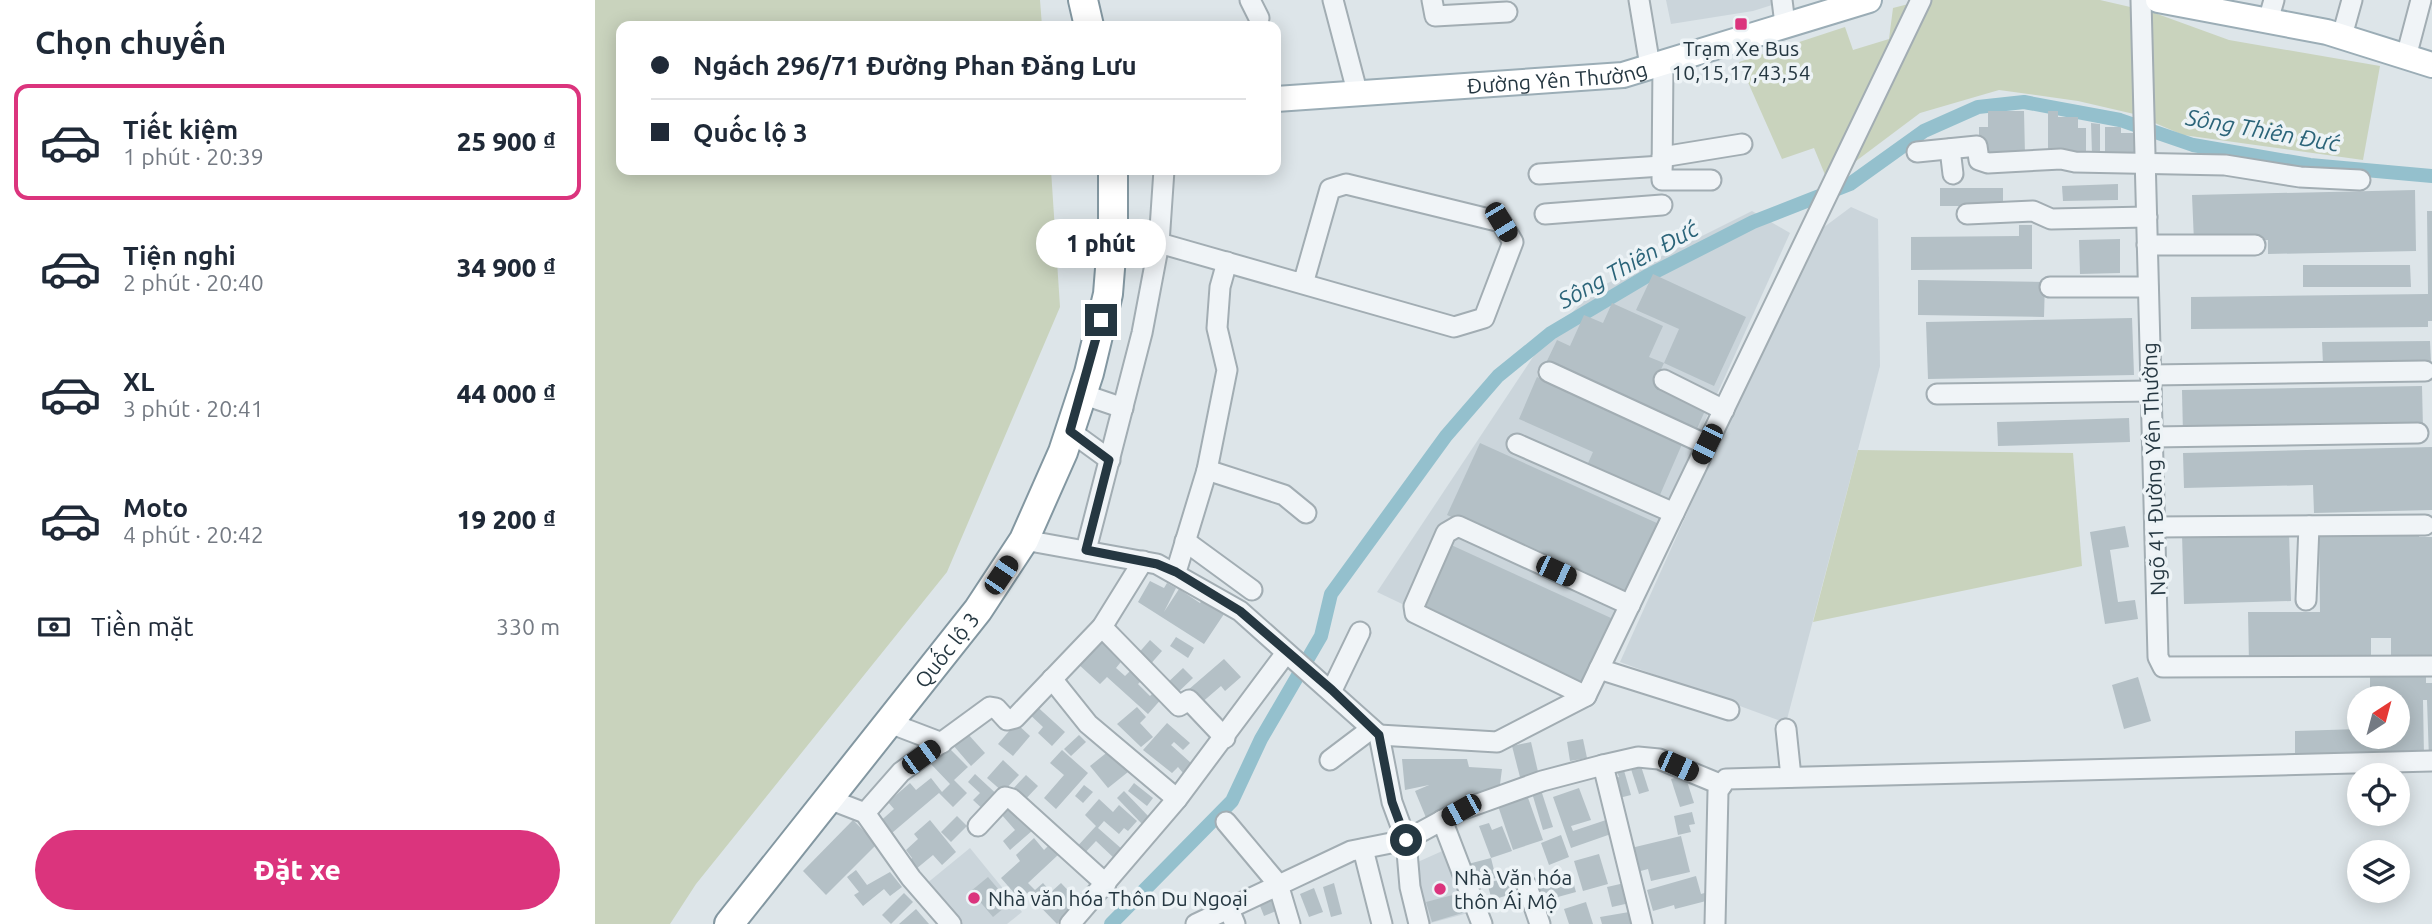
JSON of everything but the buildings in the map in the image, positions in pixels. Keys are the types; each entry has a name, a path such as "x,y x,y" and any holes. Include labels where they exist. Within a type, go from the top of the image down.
{"highway":[{"path":"1083,0 1088,21"},
{"name":"Quốc lộ 3","path":"729,924 826,798 978,610 1024,540 1070,431 1108,295 1113,231 1113,175"}],"main road":[{"name":"Đường Yên Thường","path":"1281,99 1623,75 1783,12 1869,0"},
{"path":"2158,0 2271,10 2432,65"}],"street":[{"path":"1249,0 1259,18"},
{"path":"1333,0 1358,95"},
{"path":"1432,0 1435,16 1507,12"},
{"path":"1545,214 1663,209 1656,64 1639,0"},
{"path":"1330,760 1375,732 1497,742 1586,696 1921,0"},
{"name":"Ngõ 41 Đường Yên Thường","path":"2141,0 2158,657 2162,667 2432,666"},
{"path":"2342,36 2352,0"},
{"path":"2406,57 2421,0"},
{"path":"1539,174 1662,168 1742,144"},
{"path":"1917,152 1977,146 1979,160 1988,163 2061,159 2075,162 2225,165 2300,177 2360,180"},
{"path":"1950,149 1953,174"},
{"path":"1662,168 1711,180"},
{"path":"1086,550 1142,333 1159,243 1164,175"},
{"path":"1159,243 1454,327 1485,318 1513,242 1501,222 1346,184 1330,189 1303,284"},
{"path":"1967,214 2033,211 2051,219 2147,217"},
{"path":"2147,245 2255,245"},
{"path":"1176,572 1207,470 1227,370 1217,328 1220,287 1227,262"},
{"path":"2050,287 2148,288"},
{"path":"1937,394 2425,371"},
{"path":"1549,372 1707,444"},
{"path":"1664,380 1724,410"},
{"path":"1082,394 1123,408"},
{"path":"1070,431 1109,460"},
{"path":"2152,437 2418,433"},
{"path":"1517,444 1674,513"},
{"path":"1207,470 1285,495 1306,513"},
{"path":"2155,527 2425,525"},
{"path":"1586,696 1415,613 1414,606 1446,533 1458,526 1630,605"},
{"path":"2306,600 2309,526"},
{"path":"1024,540 1143,561 1176,572 1240,611 1375,732 1392,802 1406,840 1410,887 1419,924"},
{"path":"1185,541 1252,590"},
{"path":"865,813 901,772 990,707 996,708 1007,720 1015,718 1102,627 1143,561"},
{"path":"1102,627 1179,706 1189,700 1225,738"},
{"path":"1329,688 1360,632"},
{"path":"1070,924 1177,799 1286,653"},
{"path":"1599,669 1729,710"},
{"path":"1052,679 1088,724 1177,799"},
{"path":"887,722 941,743"},
{"path":"1786,729 1791,777"},
{"path":"1196,924 1232,916 1278,884 1363,849 1406,840 1461,810 1542,781 1638,757 1659,759 1722,785"},
{"path":"1716,924 1718,791 1726,779 2432,761"},
{"path":"1603,765 1641,924"},
{"path":"978,826 1005,797 1011,799 1106,884"},
{"path":"826,798 865,813 911,878 951,924"},
{"path":"1442,820 1482,924"},
{"path":"1226,822 1278,884 1290,924"},
{"path":"1363,849 1382,924"},
{"path":"1527,886 1540,924"}],"shaded area":[{"path":"1666,0 1788,0 1753,11 1671,24"},
{"path":"1851,207 1878,219 1880,366 1786,723 1620,662 1812,236"},
{"path":"1752,211 1790,233 1583,690 1377,592 1537,351 1592,291"},
{"name":"Nhà văn hóa Thôn Du Ngoại","path":"970,848 1022,912 1007,924 959,924 926,884"},
{"name":"Nhà Văn hóa thôn Ái Mộ","path":"1449,848 1472,912 1427,924 1411,865"}],"green space":[{"path":"595,0 1040,0 1042,21 616,21 616,175 1051,175 1060,307 947,572 696,884 670,924 595,924"},
{"path":"1924,0 2100,0 2152,12 2229,40 2380,66 2363,160 2183,135 2134,114 2078,101 1999,90 1920,113 1828,182 1814,148 1782,159 1739,62 1845,27 1853,50 1889,39 1893,8"},
{"path":"1858,450 2073,453 2082,566 1813,622"}],"waterway":[{"name":"Sông Thiên Đức","path":"1111,924 1232,801 1261,739 1321,636 1331,594 1446,436 1498,376 1551,333 1647,276 1753,222 1850,184 1924,131 1978,107 2024,102 2120,120 2193,145 2310,165 2432,176"}],"place":[{"name":"Trạm Xe Bus 10,15,17,43,54","path":"1741,24"},
{"name":"Nhà Văn hóa thôn Ái Mộ","path":"1440,889"},
{"name":"Nhà văn hóa Thôn Du Ngoại","path":"974,898"}],"route":[{"path":"1101,320 1089,373 1070,431 1109,460 1086,550 1157,564 1176,572 1240,611 1332,690 1379,735 1392,802 1406,840"}]}
